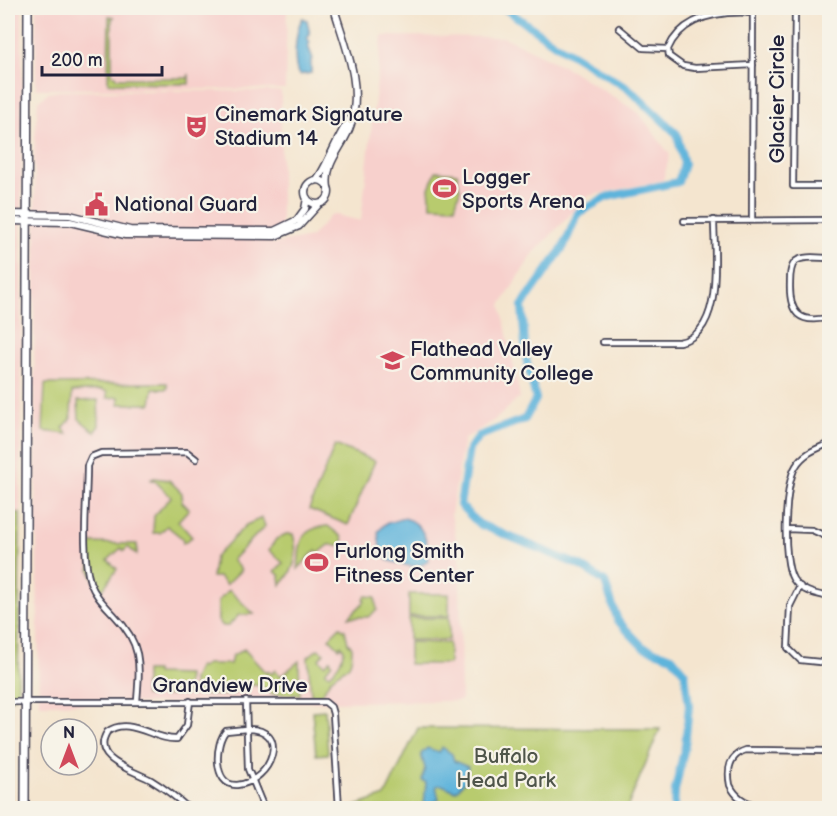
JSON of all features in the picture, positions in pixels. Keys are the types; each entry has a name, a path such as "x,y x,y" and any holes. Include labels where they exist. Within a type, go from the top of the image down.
{"main road":[{"path":"25,808 28,8"},
{"path":"8,214 70,222 125,235 275,236 294,229 326,200 330,165 351,124 355,103 355,82 334,8"},
{"path":"8,221 76,216 129,230 274,231 297,220 305,209 306,188 322,175 335,142 352,117"},
{"path":"315,181 322,182 328,188"},
{"path":"307,198 312,203 319,204"}],"street":[{"path":"752,220 753,65 753,10 718,12 700,19 678,35 669,49 669,56 683,66 753,65"},
{"name":"Glacier Circle","path":"830,10 795,10 793,186 830,186"},
{"path":"619,28 643,48 669,49"},
{"path":"603,342 679,342 696,334 710,312 715,293 714,220"},
{"path":"684,221 830,220"},
{"path":"830,258 807,257 797,261 791,268 790,286 791,304 798,315 810,320 830,317"},
{"path":"830,443 806,455 792,473 789,485 787,529 788,566 793,579 811,593 830,597"},
{"path":"137,701 138,651 135,643 127,629 94,593 87,570 87,466 91,457 101,453 187,452 196,459"},
{"path":"787,529 812,530 830,538"},
{"path":"800,586 788,614 788,648 800,660 830,663"},
{"path":"188,808 149,779 115,763 105,753 103,744 107,732 119,727 145,730 177,739 187,725 190,701"},
{"path":"246,701 251,779 264,808"},
{"name":"Grandview Drive","path":"25,702 321,701 331,707 339,808"},
{"path":"8,702 25,702"},
{"path":"246,729 264,730 271,741 269,767 240,784 230,783 223,778 219,765 219,741 224,733 246,729"},
{"path":"808,808 762,806 743,801 730,785 731,762 737,754 746,750 830,751"},
{"path":"817,808 830,808"}],"shaded area":[{"path":"8,8 22,8 20,513 8,513"},
{"path":"36,8 287,8 285,89 36,89"},
{"name":"Flathead Valley Community College","path":"382,36 504,37 569,69 639,113 670,155 663,180 588,196 532,255 501,305 520,397 496,419 464,439 451,514 460,557 461,701 39,704 34,326 36,232 34,153 38,101 48,93 59,91 281,91 281,236 273,238 273,244 311,237 332,214 361,221"}],"green space":[{"path":"109,16 115,17 112,18 112,75 116,75 116,78 188,78 189,74 189,84 108,83"},
{"name":"Logger Sports Arena","path":"436,171 457,173 460,190 455,207 431,206 429,188"},
{"path":"167,383 167,389 153,389 151,404 119,404 119,397 107,398 107,392 102,390 72,392 71,419 63,428 68,434 43,431 45,384"},
{"path":"98,400 99,425 95,432 79,419 78,401"},
{"path":"335,445 375,461 348,525 309,509"},
{"path":"154,478 169,480 182,493 182,502 189,509 178,521 192,537 183,543 182,538 167,526 160,533 153,533 154,516 171,497 154,480 150,480"},
{"path":"8,513 20,513 18,692 17,696 9,700"},
{"path":"262,518 265,526 232,560 241,570 226,585 219,577 212,577 215,557 246,525"},
{"path":"328,526 342,537 344,545 329,545 319,553 316,550 298,569 302,539 311,530"},
{"path":"286,534 293,534 296,555 290,574 281,585 280,576 275,571 283,563 269,550 276,539"},
{"path":"89,543 137,544 137,555 128,547 124,551 121,548 108,560 117,569 100,593 90,570"},
{"path":"229,590 254,614 239,615 228,626 223,626 218,621 218,601"},
{"path":"409,594 449,594 449,616 409,616"},
{"path":"366,596 375,597 377,610 368,617 349,617 365,601 363,599"},
{"path":"409,618 449,618 449,640 409,640"},
{"path":"340,627 345,630 348,643 352,647 351,661 347,667 332,678 321,695 311,695 308,657 318,649 324,653 319,659 325,665 330,660 332,663 325,672 329,675 338,665 344,649 341,645 339,648 329,638"},
{"path":"409,642 449,643 449,664 409,664"},
{"path":"244,649 266,673 268,671 272,674 275,670 281,676 299,661 300,695 272,694 261,686 252,685 230,695 193,695 193,679 199,666 201,668 206,664 230,664 232,656"},
{"path":"145,671 156,671 156,674 188,675 186,695 145,696"},
{"path":"325,710 328,754 316,755 312,711"},
{"name":"Buffalo Head Park","path":"418,728 660,729 627,808 351,808 385,796"}],"water":[{"path":"303,18 307,20 310,35 307,38 310,42 308,46 313,59 311,60 311,73 299,75 296,45 298,29"},
{"path":"404,518 411,520 421,529 426,541 428,561 418,566 408,566 387,560 380,547 378,532 385,524"},
{"path":"442,747 452,754 454,761 468,767 465,781 456,791 442,785 436,786 439,800 424,806 426,782 422,780 425,768 421,754 427,748 439,752"}],"waterway":[{"path":"504,8 555,44 629,89 677,134 684,164 678,182 607,197 578,213 564,246 522,306 526,358 536,399 525,419 479,436 469,449 460,505 479,524 581,566 605,582 618,621 643,647 672,657 685,673 689,706 685,746 675,790 674,808"}],"place":[{"name":"Cinemark Signature Stadium 14","path":"197,126"},
{"name":"Logger Sports Arena","path":"444,189"},
{"name":"National Guard","path":"96,204"},
{"name":"Flathead Valley Community College","path":"392,361"},
{"name":"Furlong Smith Fitness Center","path":"316,563"}]}
